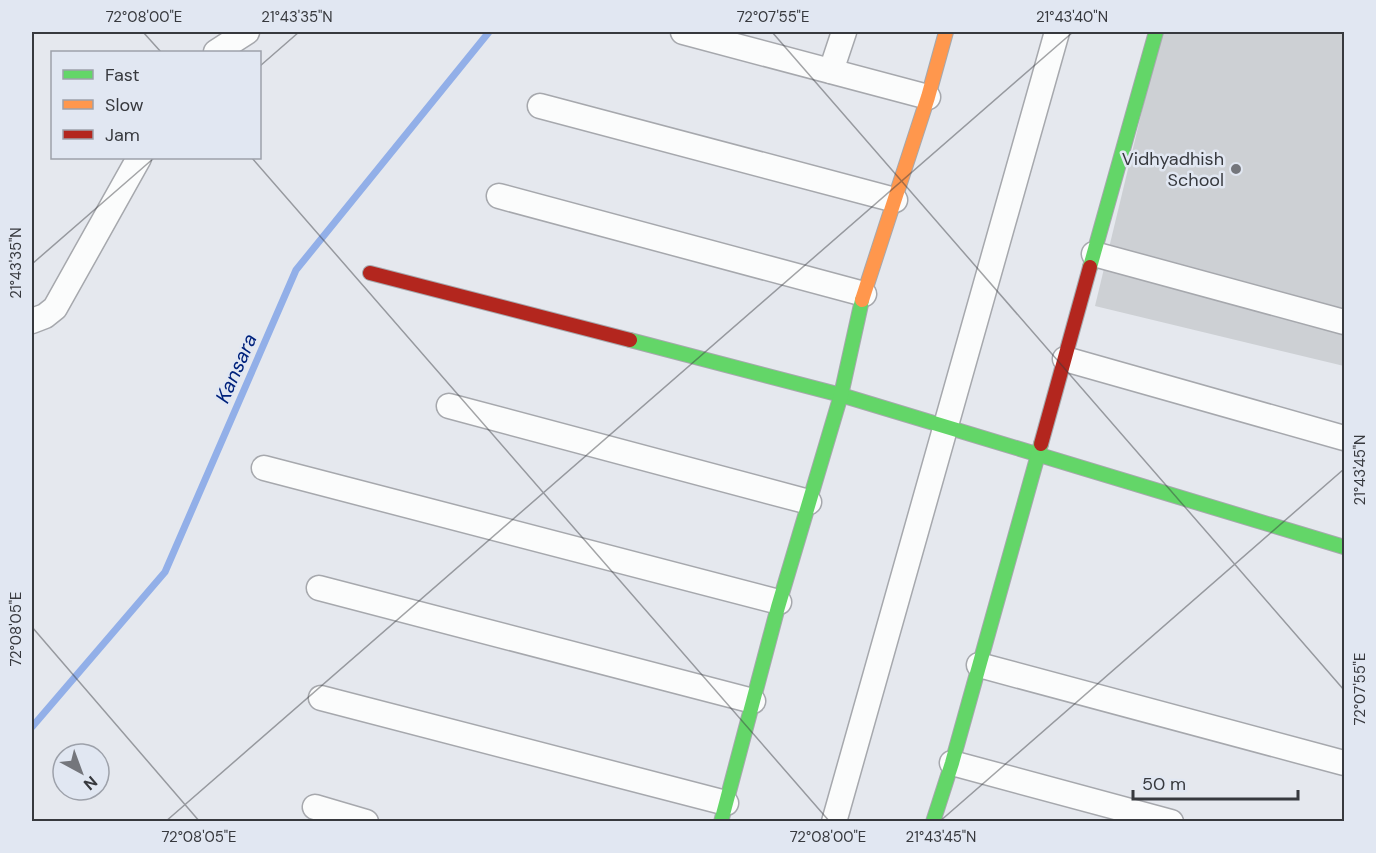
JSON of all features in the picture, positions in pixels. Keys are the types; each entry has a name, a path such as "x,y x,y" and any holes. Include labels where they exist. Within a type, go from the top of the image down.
{"street":[{"path":"218,51 247,32"},
{"path":"683,32 928,97"},
{"path":"831,71 844,32"},
{"path":"321,698 724,812 779,602 841,395 864,294 928,97 946,32"},
{"path":"834,822 1057,32"},
{"path":"933,822 952,763 1156,32"},
{"path":"540,106 895,200"},
{"path":"32,321 45,316 55,308 138,159"},
{"path":"499,196 864,294"},
{"path":"1094,254 1344,322"},
{"path":"370,273 841,395 1344,547"},
{"path":"1065,359 1344,438"},
{"path":"449,406 809,502"},
{"path":"264,468 779,602"},
{"path":"319,588 753,701"},
{"path":"979,665 1344,763"},
{"path":"952,763 1171,822"},
{"path":"315,807 366,822"}],"building":[{"name":"Vidhyadhish School","path":"1161,32 1344,32 1344,366 1095,306"}],"waterway":[{"name":"Kansara","path":"32,727 165,572 296,270 489,32"}],"traffic: fast":[{"path":"1090,267 1156,32"},
{"path":"721,822 778,607 841,395 862,300"},
{"path":"630,340 841,395 1344,547"},
{"path":"933,822 952,763 1041,444"}],"traffic: slow":[{"path":"862,300 928,97 946,32"}],"traffic: jam":[{"path":"1041,444 1090,267"},
{"path":"370,273 630,340"}],"place":[{"name":"Vidhyadhish School","path":"1236,169"}]}
